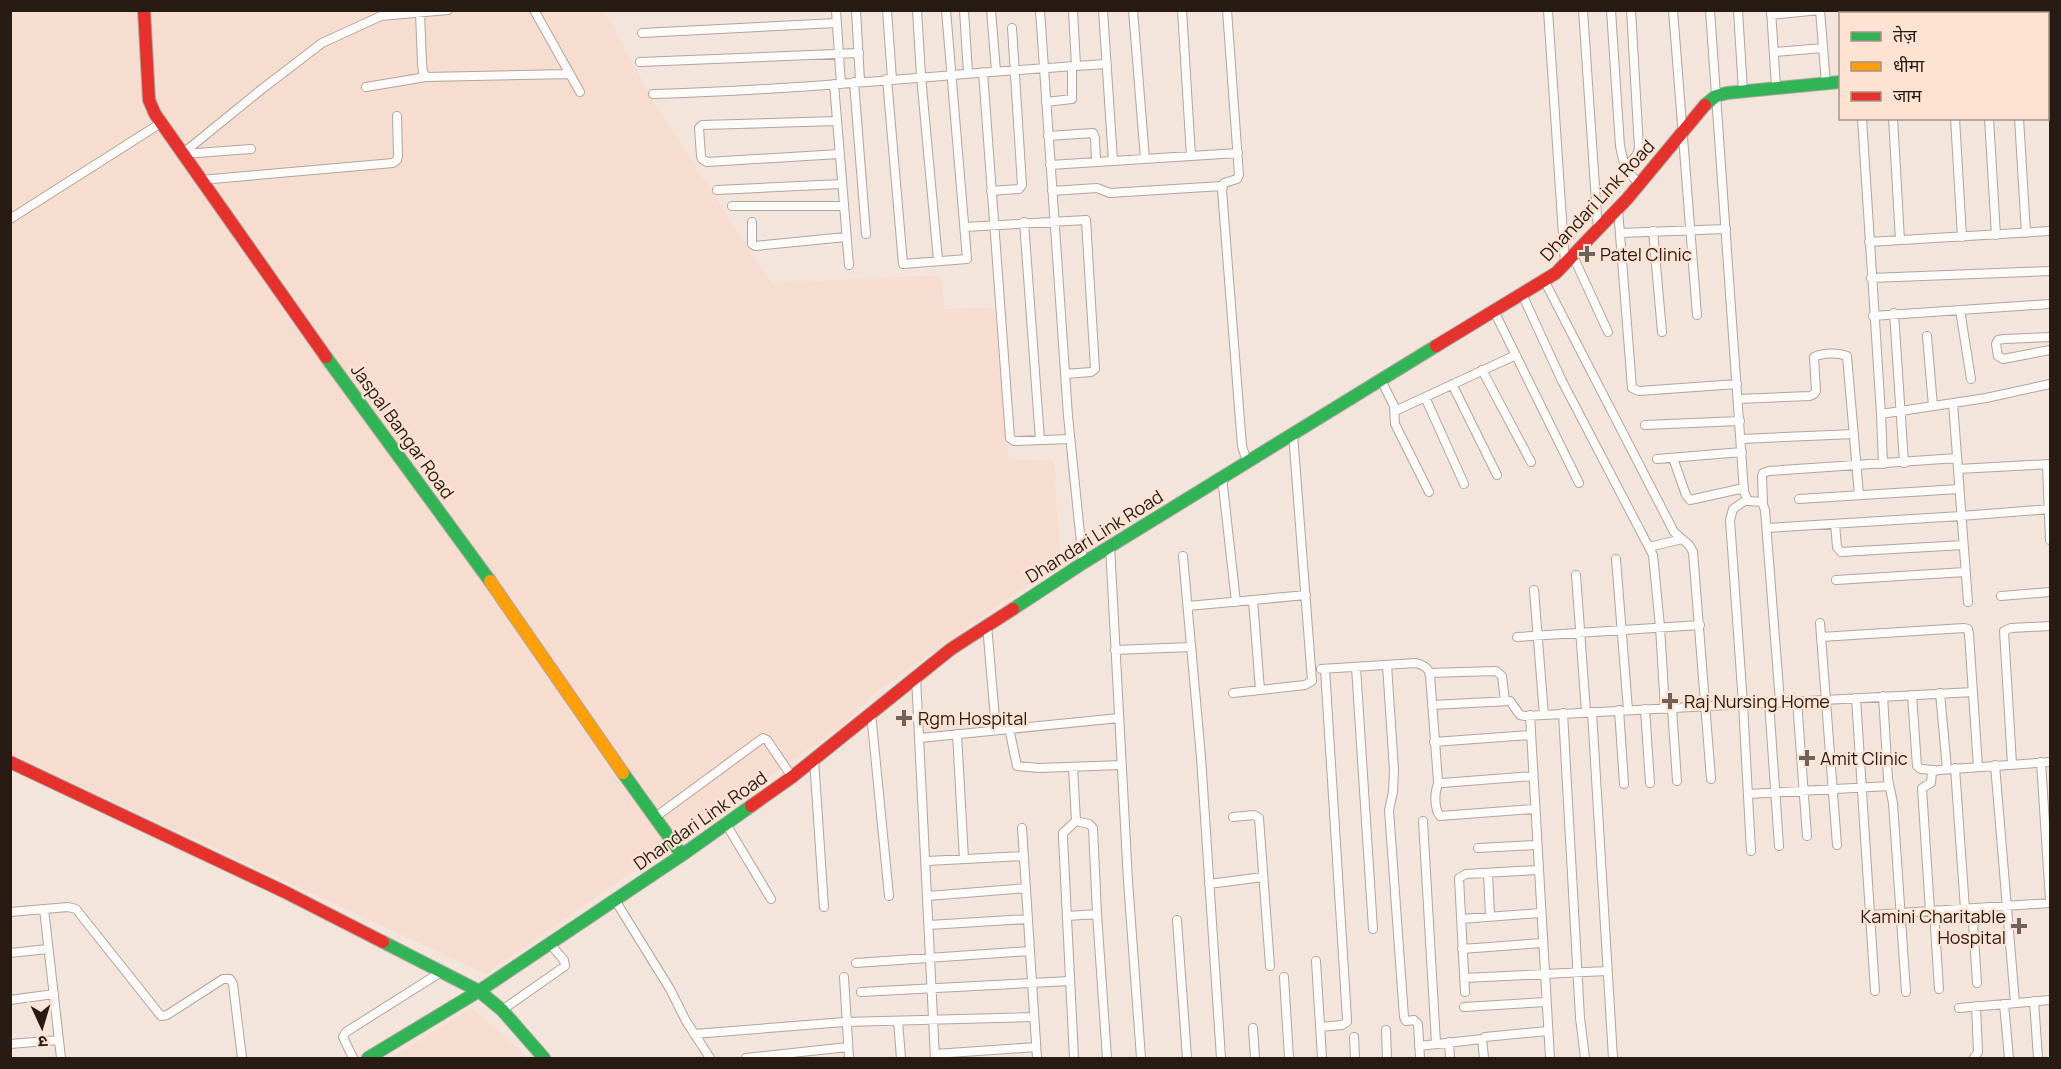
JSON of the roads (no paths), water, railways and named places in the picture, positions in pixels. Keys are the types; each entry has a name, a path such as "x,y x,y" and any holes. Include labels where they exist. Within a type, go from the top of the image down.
{"street":[{"name":"Jaspal Bangar Road","path":"144,10 149,100 154,114 357,401 466,547 682,855"},
{"path":"182,154 312,49 381,16 448,10"},
{"path":"534,10 580,92"},
{"path":"836,10 839,54 836,121 849,265"},
{"path":"856,10 859,53 857,82 866,234"},
{"path":"887,10 889,79 903,264 967,259 946,10"},
{"path":"917,10 938,260"},
{"path":"964,10 968,73"},
{"path":"991,10 996,71"},
{"path":"1041,10 1065,375 1083,563"},
{"path":"1046,102 1072,99 1073,10"},
{"path":"1103,10 1113,161"},
{"path":"1133,10 1144,159"},
{"path":"1182,10 1191,156"},
{"path":"1052,191 1101,188 1110,194 1222,186 1238,177 1227,10"},
{"path":"1548,10 1569,260 1608,333"},
{"path":"1583,10 1598,231"},
{"path":"1611,10 1620,146 1625,168 1639,184"},
{"path":"1625,168 1637,155 1639,148 1631,10"},
{"path":"1673,10 1696,315"},
{"path":"1710,10 1746,500"},
{"path":"1738,10 1743,92"},
{"path":"1776,87 1771,13 1820,10 1826,84"},
{"path":"420,12 422,64 426,77"},
{"path":"642,33 836,23"},
{"path":"991,191 1021,188 1012,28"},
{"path":"1774,52 1823,48"},
{"path":"640,62 859,53"},
{"path":"654,94 755,91 921,76 1107,64"},
{"path":"983,72 1010,438 1014,441 1070,439"},
{"path":"366,87 426,77 570,74"},
{"path":"1716,96 1776,87 1839,82"},
{"name":"Dhandari Link Road","path":"368,1059 479,992 682,855 792,777 951,649 1110,546 1544,280 1569,260 1598,231 1716,96"},
{"path":"201,180 393,163 398,156 397,116"},
{"path":"1862,120 1883,464"},
{"path":"1893,120 1900,240"},
{"path":"1955,120 1962,237"},
{"path":"1989,120 1996,234"},
{"path":"2019,120 2026,233"},
{"path":"836,121 702,125 699,128 700,146 702,159 707,162 839,154"},
{"path":"10,219 161,123"},
{"path":"1048,136 1093,134 1096,162"},
{"path":"182,154 251,149"},
{"path":"1050,165 1238,153"},
{"path":"717,190 841,184"},
{"path":"1222,186 1242,446 1247,462"},
{"path":"732,206 844,206"},
{"path":"1618,209 1632,388 1639,391 1737,384"},
{"path":"965,227 1086,220 1095,369 1091,372 1065,375"},
{"path":"752,222 752,244 755,246 846,237"},
{"path":"1024,222 1040,440"},
{"path":"1620,233 1726,229"},
{"path":"1653,231 1662,332"},
{"path":"1869,242 2050,231"},
{"path":"1871,278 2050,271"},
{"path":"1544,280 1674,532 1692,548 1695,558 1711,779"},
{"path":"1522,294 1562,381 1653,555 1677,781"},
{"path":"1874,316 2050,304"},
{"path":"1960,310 1971,379"},
{"path":"1494,311 1580,483"},
{"path":"1894,314 1904,463"},
{"path":"1928,336 1933,406"},
{"path":"2050,337 2004,339 1998,340 1996,344 1998,356 2003,359 2050,350"},
{"path":"1395,411 1516,355"},
{"path":"1738,399 1810,396 1814,394 1816,386 1814,357 1845,355 1848,358 1859,495"},
{"path":"1482,370 1531,462"},
{"path":"1381,380 1395,411 1395,424 1429,492"},
{"path":"1452,384 1497,475"},
{"path":"1881,414 1996,396 2050,384"},
{"path":"1425,397 1464,484"},
{"path":"1953,403 1968,602"},
{"path":"1646,425 1740,421"},
{"path":"1233,693 1311,683 1312,681 1293,434"},
{"path":"1741,439 1854,434"},
{"path":"1657,459 1742,452"},
{"path":"1673,458 1690,501 1744,488"},
{"path":"1780,702 1762,476 1766,472 1957,458"},
{"path":"1958,469 2049,464 2050,540"},
{"path":"1222,477 1236,602"},
{"path":"1799,499 1959,489"},
{"path":"1751,851 1730,520 1733,509 1746,500 1763,503"},
{"path":"1767,528 2050,509"},
{"path":"1835,524 1837,547 1841,552 1963,545"},
{"path":"1649,547 1682,539"},
{"path":"1110,546 1141,1059"},
{"path":"1183,556 1201,757 1221,1059"},
{"path":"1616,559 1622,629 1624,784"},
{"path":"1836,580 1965,572"},
{"path":"1576,575 1589,712 1613,1059"},
{"path":"1534,590 1544,715"},
{"path":"2001,596 2050,592"},
{"path":"1188,606 1306,595"},
{"path":"1252,600 1260,690"},
{"path":"1820,623 1837,845"},
{"path":"1517,637 1700,625"},
{"path":"987,626 996,730"},
{"path":"2012,764 2004,631 2011,628 2050,626"},
{"path":"1821,637 1966,628 1970,634 1978,767"},
{"path":"1115,650 1191,647"},
{"path":"1312,670 1416,663 1425,667 1429,673 1439,782 1436,795 1437,812 1440,816 1534,810"},
{"path":"1386,665 1394,770 1389,810 1404,1017 1406,1021 1417,1022 1420,1059"},
{"path":"1356,667 1373,929"},
{"path":"1320,1027 1342,1025 1347,1019 1325,669"},
{"path":"1429,673 1496,671 1502,675 1505,701"},
{"path":"916,677 935,1056 977,1055 1036,1047"},
{"path":"1432,705 1505,701 1513,703 1520,715 1530,716 1973,692"},
{"path":"1940,693 1951,769 1965,909 1973,922 1977,983"},
{"path":"1871,915 2050,901 2046,762 1922,769 1917,766 1912,695"},
{"path":"1883,696 1906,992"},
{"path":"1856,698 1875,991"},
{"path":"1797,701 1807,836"},
{"path":"1769,702 1779,846"},
{"path":"1645,709 1650,783"},
{"path":"871,713 889,896"},
{"path":"1563,713 1585,1059"},
{"path":"1530,716 1537,870 1550,1059"},
{"path":"920,738 1119,718"},
{"path":"1009,728 1017,766 1023,768 1122,765"},
{"path":"957,734 964,859"},
{"path":"1434,742 1531,735"},
{"path":"654,818 763,738 767,740 792,777"},
{"path":"814,759 824,907"},
{"path":"10,762 285,892 479,992 502,1010 544,1059"},
{"path":"1995,765 2015,1003"},
{"path":"1072,767 1076,821 1064,833 1063,838 1074,1059"},
{"path":"1934,770 1931,783 1922,788 1939,989"},
{"path":"1439,782 1533,776"},
{"path":"1748,794 1889,786"},
{"path":"1233,817 1254,815 1259,818 1270,966"},
{"path":"1076,821 1089,824 1093,828 1107,1059"},
{"path":"1423,821 1436,1043"},
{"path":"726,824 771,899"},
{"path":"1022,828 1036,1059"},
{"path":"1478,848 1536,845"},
{"path":"927,861 1024,856"},
{"path":"1465,992 1459,878 1466,874 1537,870"},
{"path":"1488,873 1490,916"},
{"path":"1209,884 1263,877"},
{"path":"928,896 1026,888"},
{"path":"615,900 710,1059"},
{"path":"10,912 71,907 80,912 160,1016 167,1015 223,979 230,979 233,984 242,1059"},
{"path":"44,909 61,1059"},
{"path":"1461,919 1540,912"},
{"path":"1067,916 1097,914"},
{"path":"929,925 1028,919"},
{"path":"1177,920 1187,1059"},
{"path":"1462,949 1542,943"},
{"path":"502,1010 565,966 564,960 550,944"},
{"path":"10,953 48,949"},
{"path":"856,963 1030,951"},
{"path":"1316,961 1322,1059"},
{"path":"1464,978 1607,970"},
{"path":"353,1059 344,1041 343,1037 346,1032 441,972"},
{"path":"1284,976 1289,1059"},
{"path":"844,977 849,1059"},
{"path":"861,993 1070,981"},
{"path":"10,1000 54,994"},
{"path":"1959,1008 2050,1000"},
{"path":"1464,1007 1546,1002"},
{"path":"2034,1002 2038,1059"},
{"path":"2004,1004 2009,1059"},
{"path":"1974,1059 1978,1052 1976,1006"},
{"path":"694,1034 846,1022 1034,1017"},
{"path":"898,1021 901,1059"},
{"path":"1253,1028 1255,1059"},
{"path":"1386,1030 1388,1059"},
{"path":"1419,1046 1548,1030"},
{"path":"1354,1037 1355,1059"},
{"path":"1482,1039 1484,1059"},
{"path":"10,1044 59,1040"},
{"path":"1449,1042 1450,1059"},
{"path":"746,1059 848,1047"}],"place":[{"name":"Patel Clinic","path":"1587,254"},
{"name":"Raj Nursing Home","path":"1670,701"},
{"name":"Rgm Hospital","path":"904,718"},
{"name":"Amit Clinic","path":"1807,758"},
{"name":"Kamini Charitable Hospital","path":"2019,926"}]}
